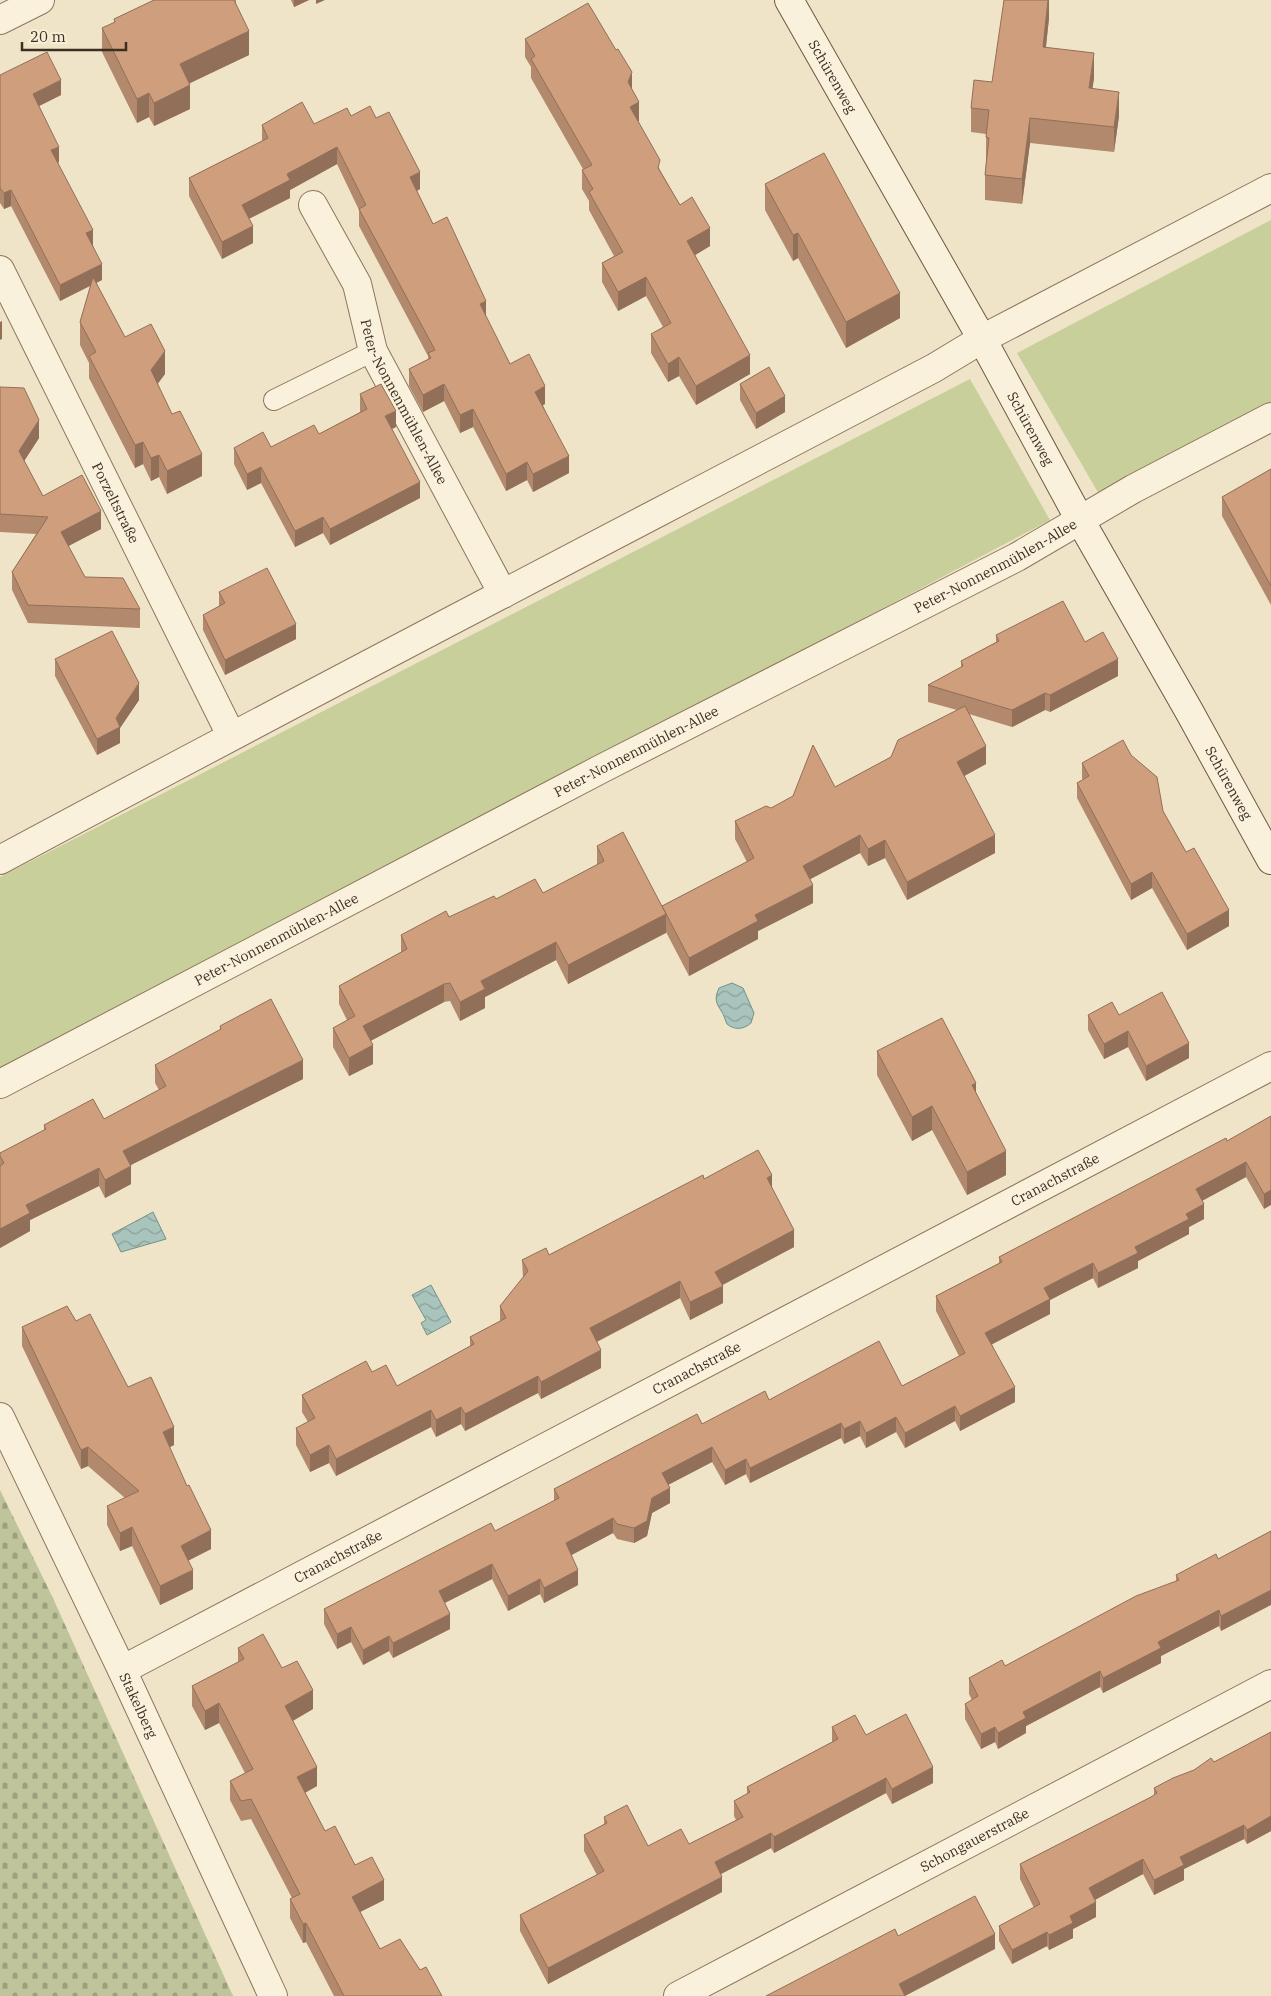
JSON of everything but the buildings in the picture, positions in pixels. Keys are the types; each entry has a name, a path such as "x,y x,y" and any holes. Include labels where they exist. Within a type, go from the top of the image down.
{"street":[{"path":"0,20 40,0"},
{"name":"Schürenweg","path":"788,0 982,339 1080,520 1271,860"},
{"path":"0,860 231,735 503,594 925,372 982,339 1271,188"},
{"name":"Peter-Nonnenmühlen-Allee","path":"313,205 357,284 373,351 503,594"},
{"name":"Porzeltstraße","path":"0,270 231,735"},
{"name":"Peter-Nonnenmühlen-Allee","path":"0,1084 601,769 1017,557 1133,489 1271,417"},
{"name":"Cranachstraße","path":"122,1670 1271,1066"},
{"name":"Stakelberg","path":"0,1417 122,1670 273,1996"},
{"name":"Schongauerstraße","path":"678,1996 1271,1684"}],"lane":[{"path":"274,400 373,351"}],"green space":[{"path":"1271,220 1271,412 1103,501 1017,353"},
{"path":"970,379 1050,520 0,1075 0,877"},
{"path":"0,1490 52,1596 233,1996 0,1996"}],"water":[{"path":"732,983 743,988 754,1013 751,1023 742,1028 736,1028 727,1024 716,1001 719,988"},
{"path":"153,1212 166,1239 121,1252 112,1234"},
{"path":"431,1285 451,1322 427,1335 421,1323 426,1320 412,1295"}]}
